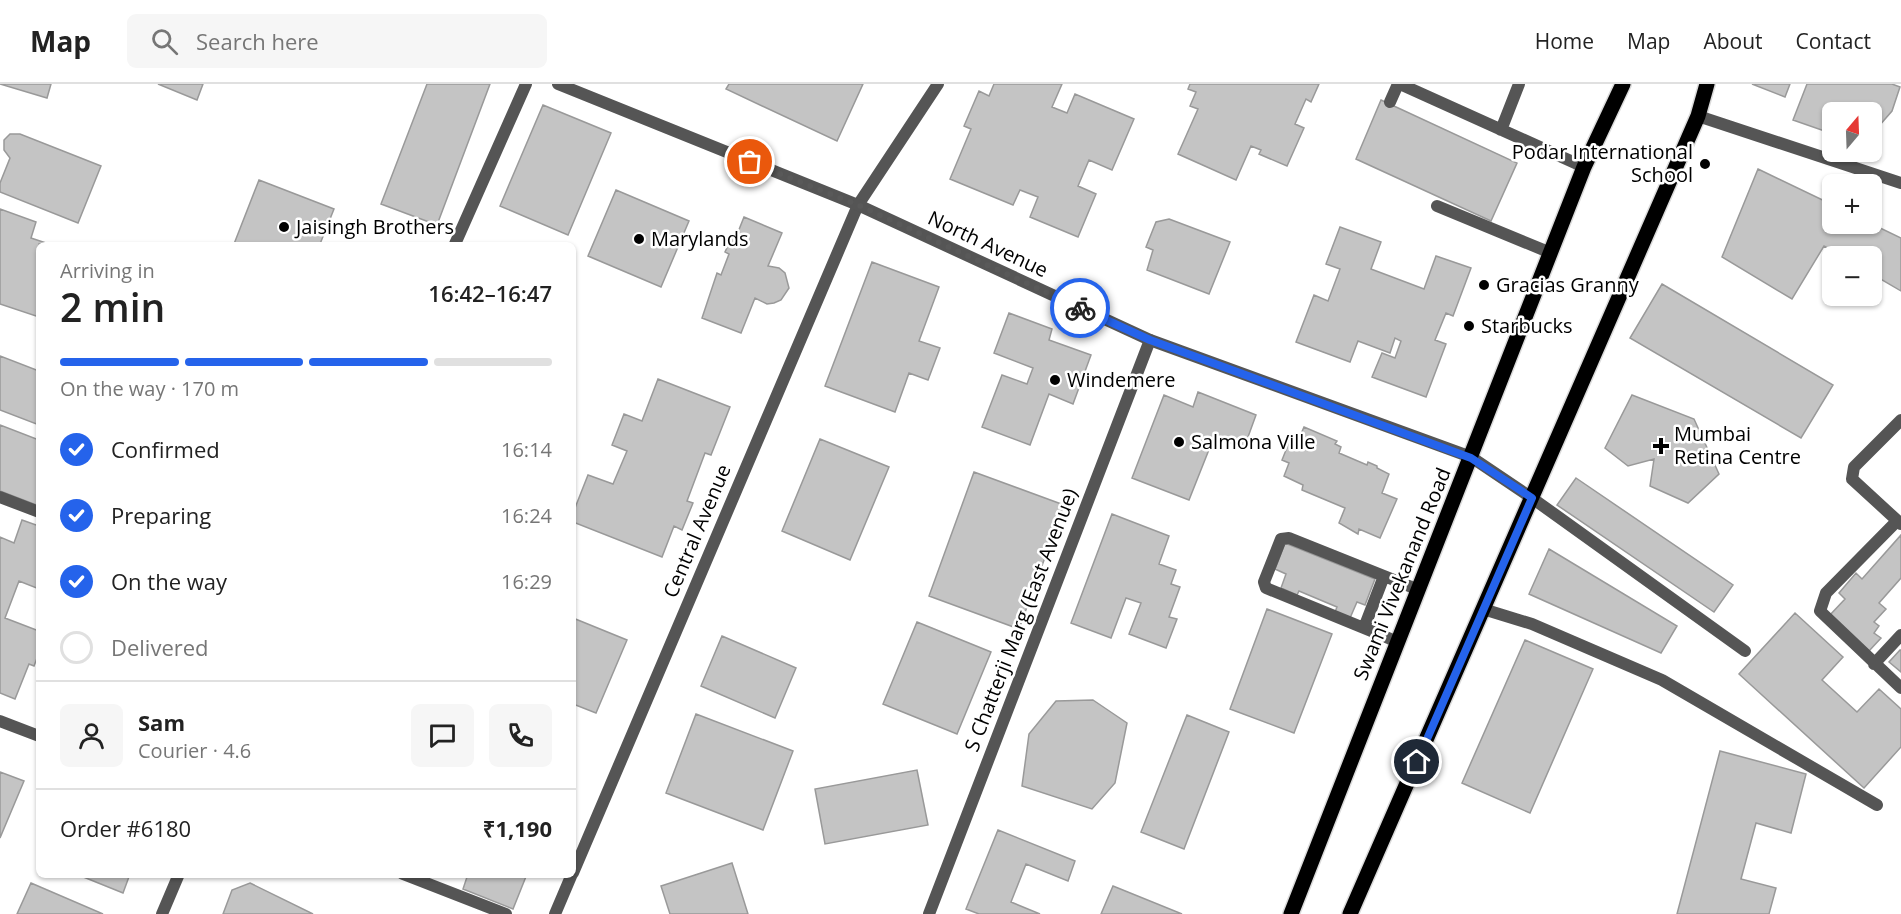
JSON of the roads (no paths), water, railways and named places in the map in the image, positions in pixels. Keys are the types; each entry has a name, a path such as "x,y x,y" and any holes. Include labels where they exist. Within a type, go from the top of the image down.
{"main road":[{"name":"Swami Vivekanand Road","path":"1291,914 1584,168 1623,84"},
{"path":"1350,914 1698,116 1707,84"}],"street":[{"path":"456,242 526,84"},
{"name":"North Avenue","path":"558,84 858,205 1150,340 1471,458 1532,498 1745,651"},
{"name":"Central Avenue","path":"576,867 858,205 938,84"},
{"path":"1390,102 1399,84 1584,168"},
{"path":"1502,130 1519,84"},
{"path":"1698,116 1901,183"},
{"path":"1437,206 1551,253"},
{"name":"S Chatterji Marg (East Avenue)","path":"929,914 1150,340"},
{"path":"1901,420 1854,467 1852,479 1899,522 1826,593 1820,604 1822,616 1901,688"},
{"path":"0,497 36,511"},
{"path":"1398,642 1264,587 1281,539 1289,538 1419,590"},
{"path":"1364,628 1384,576"},
{"path":"1483,609 1532,624 1662,680 1877,805"},
{"path":"1874,663 1901,635"},
{"path":"0,721 36,735"},
{"path":"162,914 177,878"},
{"path":"413,878 506,914"},
{"name":"Central Avenue","path":"555,914 571,878"}],"place":[{"name":"Podar International School","path":"1705,164"},
{"name":"Jaisingh Brothers","path":"284,227"},
{"name":"Marylands","path":"639,239"},
{"name":"Gracias Granny","path":"1484,285"},
{"name":"Starbucks","path":"1469,326"},
{"name":"Windemere","path":"1055,380"},
{"name":"Salmona Ville","path":"1179,442"},
{"name":"Mumbai Retina Centre","path":"1661,446"}]}
